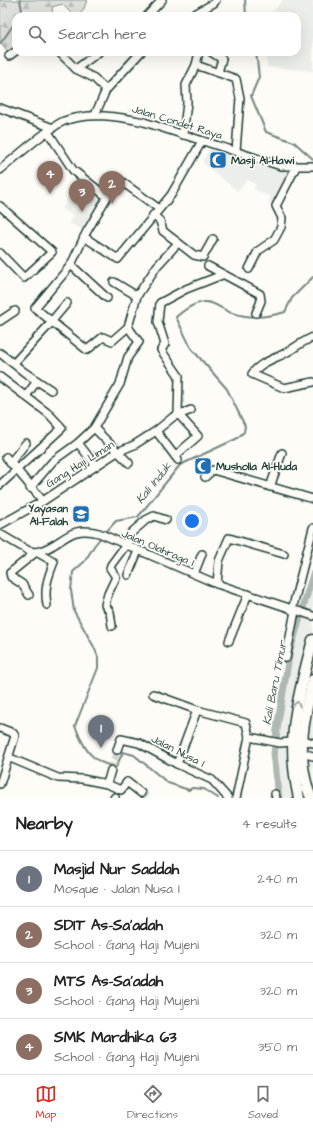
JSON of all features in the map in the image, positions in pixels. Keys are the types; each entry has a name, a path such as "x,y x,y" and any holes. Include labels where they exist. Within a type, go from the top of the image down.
{"highway":[{"path":"299,798 296,704 313,640"},
{"path":"311,798 305,783 297,746 313,680"}],"street":[{"path":"151,12 162,0"},
{"path":"199,12 208,7 216,0"},
{"path":"65,56 76,69 94,78 106,90"},
{"path":"76,69 94,56"},
{"path":"95,115 106,90 137,56"},
{"path":"183,136 187,103 186,85 196,65 198,56"},
{"path":"217,56 222,59 218,72"},
{"path":"196,65 236,78 240,98 236,151"},
{"path":"0,108 51,130 73,170 107,197"},
{"name":"Jalan Condet Raya","path":"0,170 51,130 64,122 95,115 121,117 144,122 183,136 281,166 310,166"},
{"path":"84,237 118,259 158,208 171,195 202,141"},
{"path":"249,269 258,251 274,240 281,226 281,212 276,207 296,167"},
{"path":"158,208 119,181 107,197 84,237 71,265 36,308 50,324 88,350 103,337 112,341 128,327 137,296 157,266 178,243"},
{"path":"0,206 35,239 52,252 24,278 0,253"},
{"path":"154,215 160,221 163,231 194,255 203,257 212,239"},
{"path":"71,265 107,298"},
{"path":"208,266 222,275 260,294 262,301 256,313"},
{"path":"156,431 176,458 198,436 178,414 179,376 161,350 165,344 158,322 160,303 186,289 222,275"},
{"path":"114,282 137,296"},
{"path":"14,363 67,303"},
{"path":"0,321 15,312"},
{"path":"30,488 53,461 78,443 94,428 120,384 128,357 139,342 128,327"},
{"path":"313,337 300,342 288,351 270,359 252,374 284,388 313,382"},
{"path":"0,353 51,390"},
{"path":"0,485 62,428 49,414 1,378"},
{"path":"26,396 37,381"},
{"name":"Gang Haji Liman","path":"0,525 42,501 117,452 134,445 156,431 178,414 190,410"},
{"path":"94,428 129,463"},
{"path":"26,443 8,460 42,501"},
{"path":"78,443 96,466"},
{"path":"270,487 282,453"},
{"path":"205,477 213,470 313,499"},
{"path":"112,626 110,612 105,605 116,577 110,568 125,546 131,533 146,520 154,516 166,520"},
{"path":"286,658 297,611 313,528"},
{"name":"Jalan Olahraga I","path":"29,595 22,584 11,577 10,573 36,552 79,531 87,530 217,584 313,616"},
{"path":"0,534 29,551 36,552 54,562 46,580 45,591 47,605"},
{"path":"217,584 219,561 229,538 284,554"},
{"path":"128,575 138,551"},
{"path":"194,574 202,554"},
{"path":"229,641 248,594"},
{"path":"153,694 197,710 244,722 248,725 249,737 236,798"},
{"path":"177,764 197,710"},
{"path":"0,728 13,733 15,736 10,758 0,784"},
{"path":"249,737 297,746 313,756"},
{"name":"Jalan Nusa I","path":"117,750 121,739 139,743 177,764 212,780 228,798"},
{"path":"297,746 313,742"},
{"path":"10,758 58,778 82,779 107,784 121,790 127,782 142,793"},
{"path":"107,784 111,770"}],"shaded area":[{"path":"283,0 313,0 313,71 267,67 267,56 301,56 301,12 272,12"},
{"path":"214,144 258,162 296,174 278,207 268,202 271,197 253,189 256,185 248,180 237,191 203,163 203,159"},
{"path":"71,192 89,201 91,196 101,201 86,231 69,223 73,215 62,209"},
{"path":"313,565 313,798 283,798 274,737"}],"green space":[{"path":"0,0 87,0 82,12 70,12 62,4 52,7 53,12 12,12 12,56 16,56 13,59 0,41"}],"waterway":[{"name":"Kali Induk","path":"20,0 21,12"},
{"name":"Kali Induk","path":"245,0 246,12"},
{"name":"Kali Induk","path":"0,44 12,27"},
{"name":"Kali Induk","path":"256,56 259,77 251,96 266,132 294,142 313,159"},
{"name":"Kali Induk","path":"105,533 116,521 138,517 180,465 236,439 244,432 245,426 227,389 191,348 176,317 186,309 202,302 209,302 229,312 250,317 271,316 285,312 292,298 313,277"},
{"name":"Kali Induk","path":"102,536 85,561 73,572 71,590 74,611 98,657 98,668 75,726 78,734 89,753 100,762 116,767 123,752 134,755 168,783 189,790 192,788 204,789 218,798"},
{"name":"Kali Baru Timur","path":"279,798 274,754 278,722 290,651 313,574"}],"tunnel":[{"path":"111,770 117,750"},
{"path":"141,793 150,798"}],"place":[{"name":"Masji Al-Hawi","path":"218,160"},
{"name":"SMK Mardhika 63","path":"50,194"},
{"name":"SDIT As-Sa'adah","path":"112,204"},
{"name":"MTS As-Sa'adah","path":"82,212"},
{"name":"Musholla Al-Huda","path":"203,466"},
{"name":"Yayasan Al-Falah","path":"81,514"},
{"name":"Masjid Nur Saddah","path":"101,748"}]}
